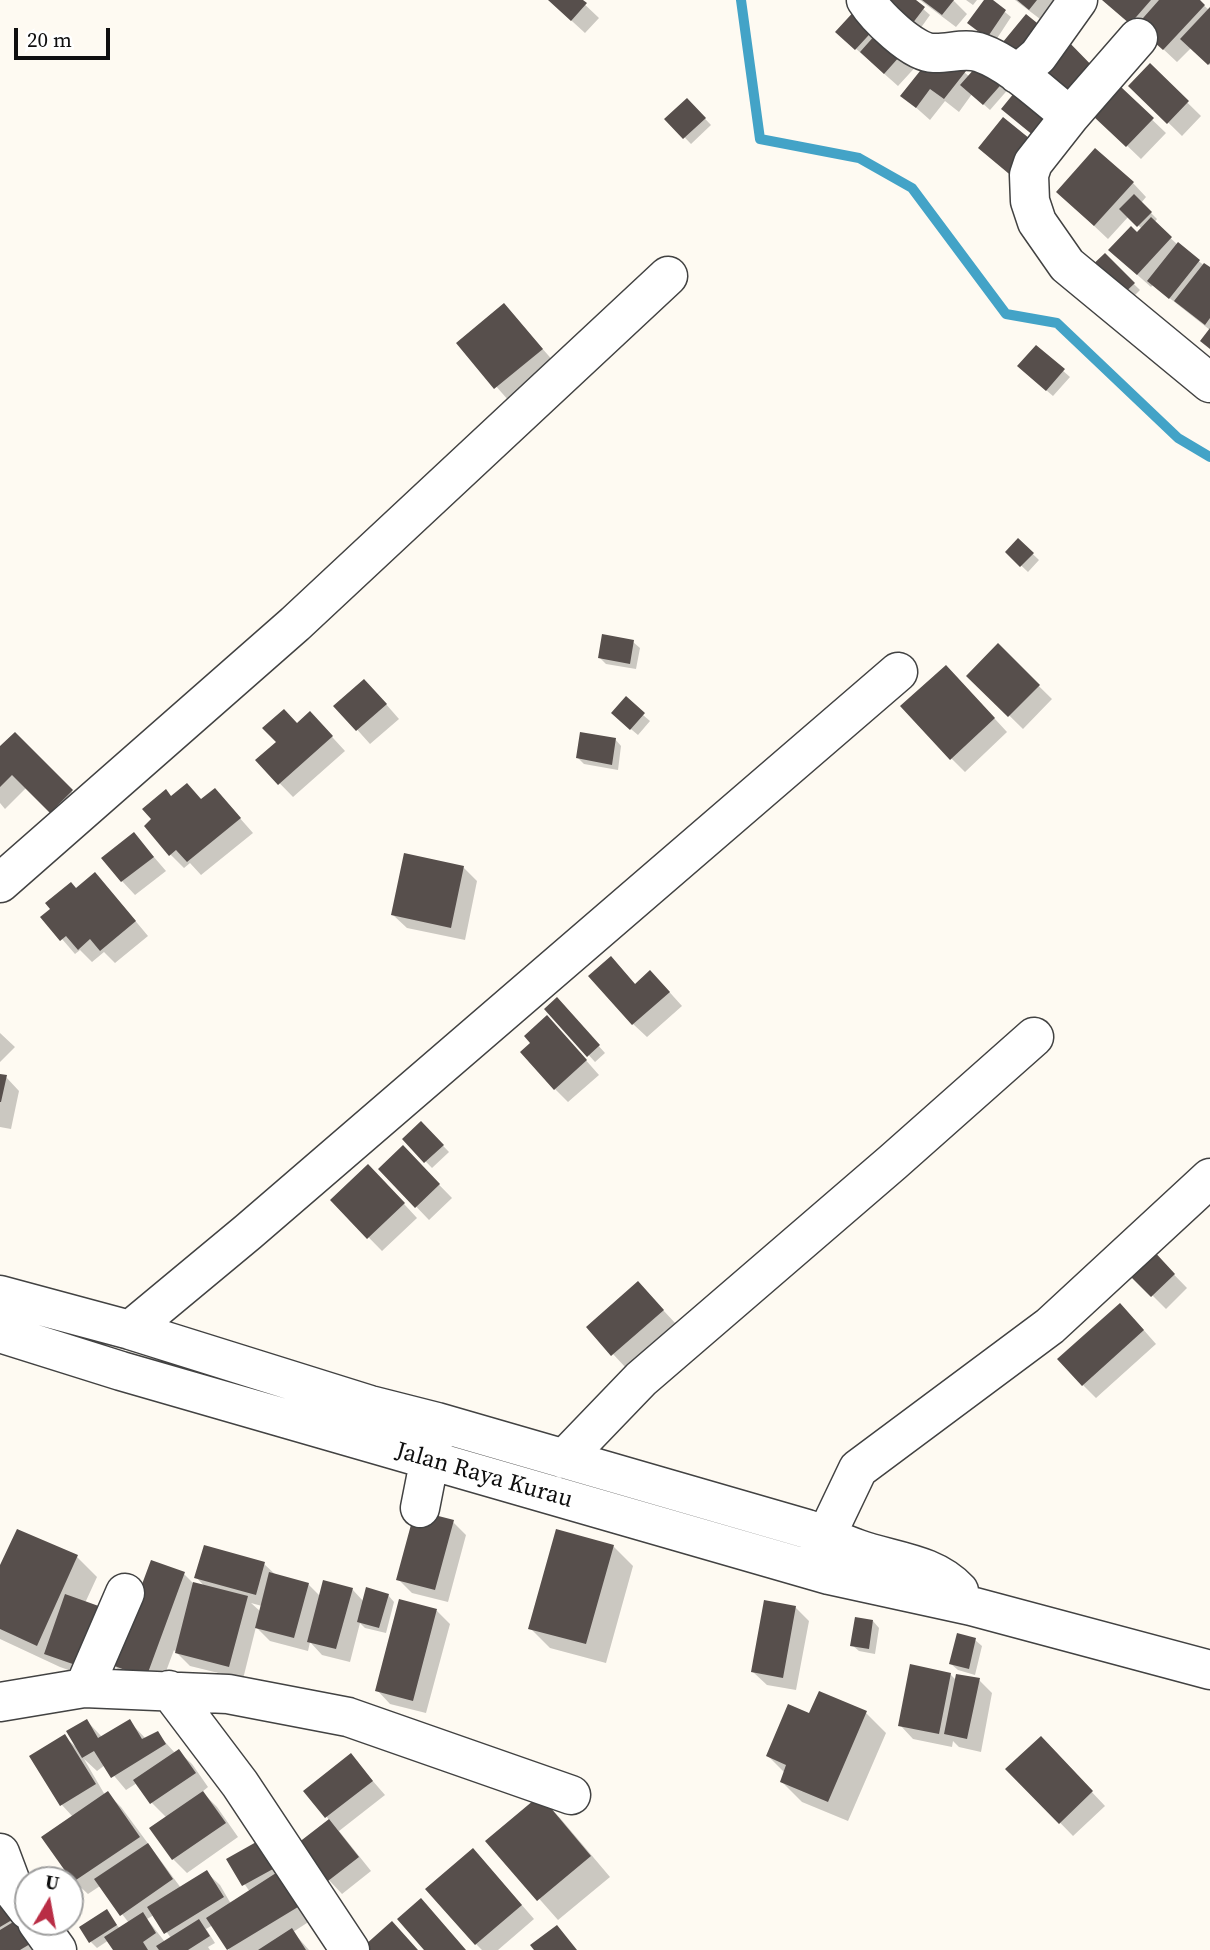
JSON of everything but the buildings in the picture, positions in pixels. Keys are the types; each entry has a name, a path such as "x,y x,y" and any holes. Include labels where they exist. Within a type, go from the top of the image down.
{"street":[{"path":"866,0 874,11 907,41 932,53 966,51 983,54 1017,74 1070,116"},
{"path":"1017,74 1038,56 1078,0"},
{"path":"1138,38 1033,163 1029,175 1030,201 1037,222 1067,265 1210,383"},
{"path":"0,883 295,624 668,276"},
{"path":"130,1331 309,1180 898,671"},
{"path":"564,1459 641,1379 894,1162 1034,1037"},
{"path":"826,1536 858,1469 1050,1326 1210,1178"},
{"path":"0,1295 826,1536 933,1574 952,1584 971,1605"},
{"name":"Jalan Raya Kurau","path":"0,1333 121,1371 829,1575 971,1605 1210,1670"},
{"path":"420,1508 437,1422"},
{"path":"84,1688 125,1593"},
{"path":"0,1702 84,1688 228,1693 348,1717 571,1795"},
{"path":"169,1690 240,1784 351,1950"},
{"path":"0,1853 14,1890"}],"waterway":[{"path":"741,0 760,139 859,158 912,188 1006,314 1057,323 1178,438 1210,457"}]}
